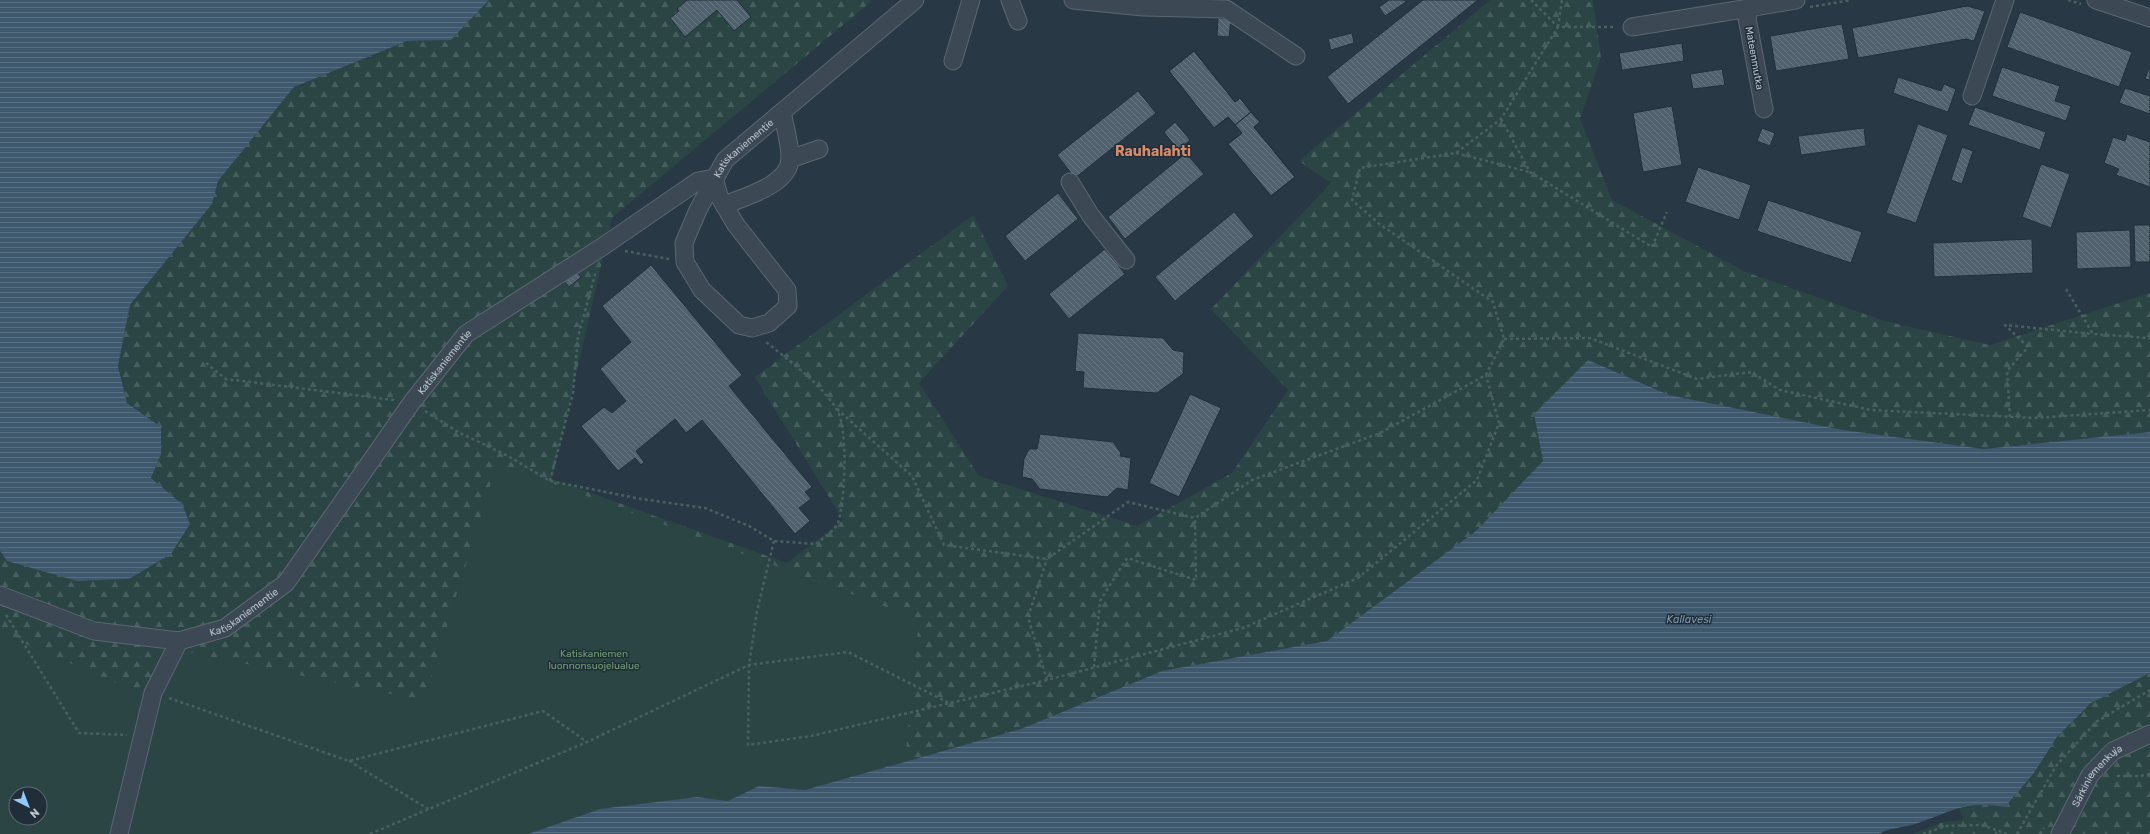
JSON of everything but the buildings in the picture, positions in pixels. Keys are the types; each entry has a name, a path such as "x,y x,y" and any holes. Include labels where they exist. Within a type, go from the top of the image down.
{"street":[{"name":"Katiskaniementie","path":"179,641 225,628 286,582 412,402 466,334 602,248 698,181 714,178 725,160 915,0"},
{"path":"953,61 971,0"},
{"path":"1010,0 1018,21"},
{"path":"1073,0 1144,7 1226,9 1296,56"},
{"path":"1632,28 1796,0"},
{"path":"1972,96 2006,0"},
{"path":"2096,0 2150,18"},
{"name":"Mateenmutka","path":"1749,8 1747,18 1764,109"},
{"path":"724,205 774,184 785,173 790,159 782,112"},
{"path":"790,159 819,148"},
{"path":"714,178 719,196 736,225 787,290 788,306 769,323 752,328 739,325 702,290 685,262 684,243 714,178"},
{"path":"1070,182 1090,216 1126,260"},
{"path":"0,595 94,631 179,641 153,693 144,736 119,834"},
{"name":"Särkiniemenkuja","path":"2060,834 2090,775 2113,750 2150,734"}],"path":[{"path":"1531,0 1558,27 1632,28"},
{"path":"1456,153 1501,119 1558,27 1562,0"},
{"path":"1501,119 1530,172"},
{"path":"1047,680 1028,617 1047,559 1128,502 1195,518 1252,480 1380,433 1486,375 1504,339 1493,302 1378,223 1352,200 1360,168 1456,153 1530,172 1652,247 1667,212"},
{"path":"550,480 573,393 578,337 602,248 685,262"},
{"path":"2066,290 2093,334"},
{"path":"2010,417 2007,371 2028,347 2005,325 2150,338"},
{"path":"752,328 820,389 837,409 912,476 944,545 1047,559"},
{"path":"1504,339 1590,338 1697,379 1751,372 1780,390 1871,410 2035,418 2150,410"},
{"path":"206,363 226,379 412,402 458,432 508,456 550,480 641,499 705,508 749,526 774,541 816,544 837,524 844,475 844,440 837,409"},
{"path":"774,541 757,610 749,665 748,745 811,736 1047,680 1243,628 1358,578 1477,480 1499,423 1486,375"},
{"path":"1094,668 1100,601 1127,558 1196,580 1195,518"},
{"path":"4,613 79,733 144,736"},
{"path":"370,834 430,810 587,742 749,665 848,652 949,703"},
{"path":"2018,834 2056,766 2061,760 2096,722 2150,690"},
{"path":"153,693 349,761 430,810"},
{"path":"349,761 543,711 587,742"},
{"path":"2117,776 2140,776 2150,774"},
{"path":"1923,834 1946,826 1982,825 2007,834"}],"green space":[{"path":"489,0 873,0 612,218 552,479 787,563 843,520 755,377 973,215 1008,286 919,383 979,476 1137,526 1232,473 1288,390 1211,309 1331,183 1299,161 1490,0 1593,0 1601,58 1580,119 1612,200 1746,272 1884,321 1990,345 2150,293 2150,432 1984,449 1843,430 1669,395 1588,360 1534,414 1543,461 1476,531 1327,641 1162,671 1021,729 805,790 759,786 728,801 697,797 600,809 528,834 0,834 0,551 7,561 182,504 151,478 161,454 161,427 127,403 118,366 130,305 212,204 217,181 294,87 407,41 451,40"},
{"name":"Katiskaniemen luonnonsuojelualue","path":"497,463 919,619 905,761 805,790 759,786 728,801 697,797 600,809 528,834 0,834 0,633 142,694 169,648 424,701"},
{"path":"2150,673 2150,834 1912,834 1943,822 1963,820 1959,807 1984,803 2005,807 2034,773 2057,737 2091,703"}],"water":[{"path":"0,0 489,0 451,40 407,41 294,87 218,181 212,204 130,305 118,366 127,403 161,427 161,454 151,478 182,504 190,524 171,554 129,579 77,581 7,561 0,551"},
{"name":"Kallavesi","path":"1588,360 1669,395 1843,430 1984,449 2150,432 2150,673 2091,703 2057,737 2034,773 2005,807 1990,805 1967,806 1912,825 1890,829 1879,834 528,834 600,809 697,797 728,801 759,786 805,790 1021,729 1162,671 1327,641 1476,531 1543,461 1534,414"}],"district":[{"name":"Rauhalahti","path":"1153,151"}]}
